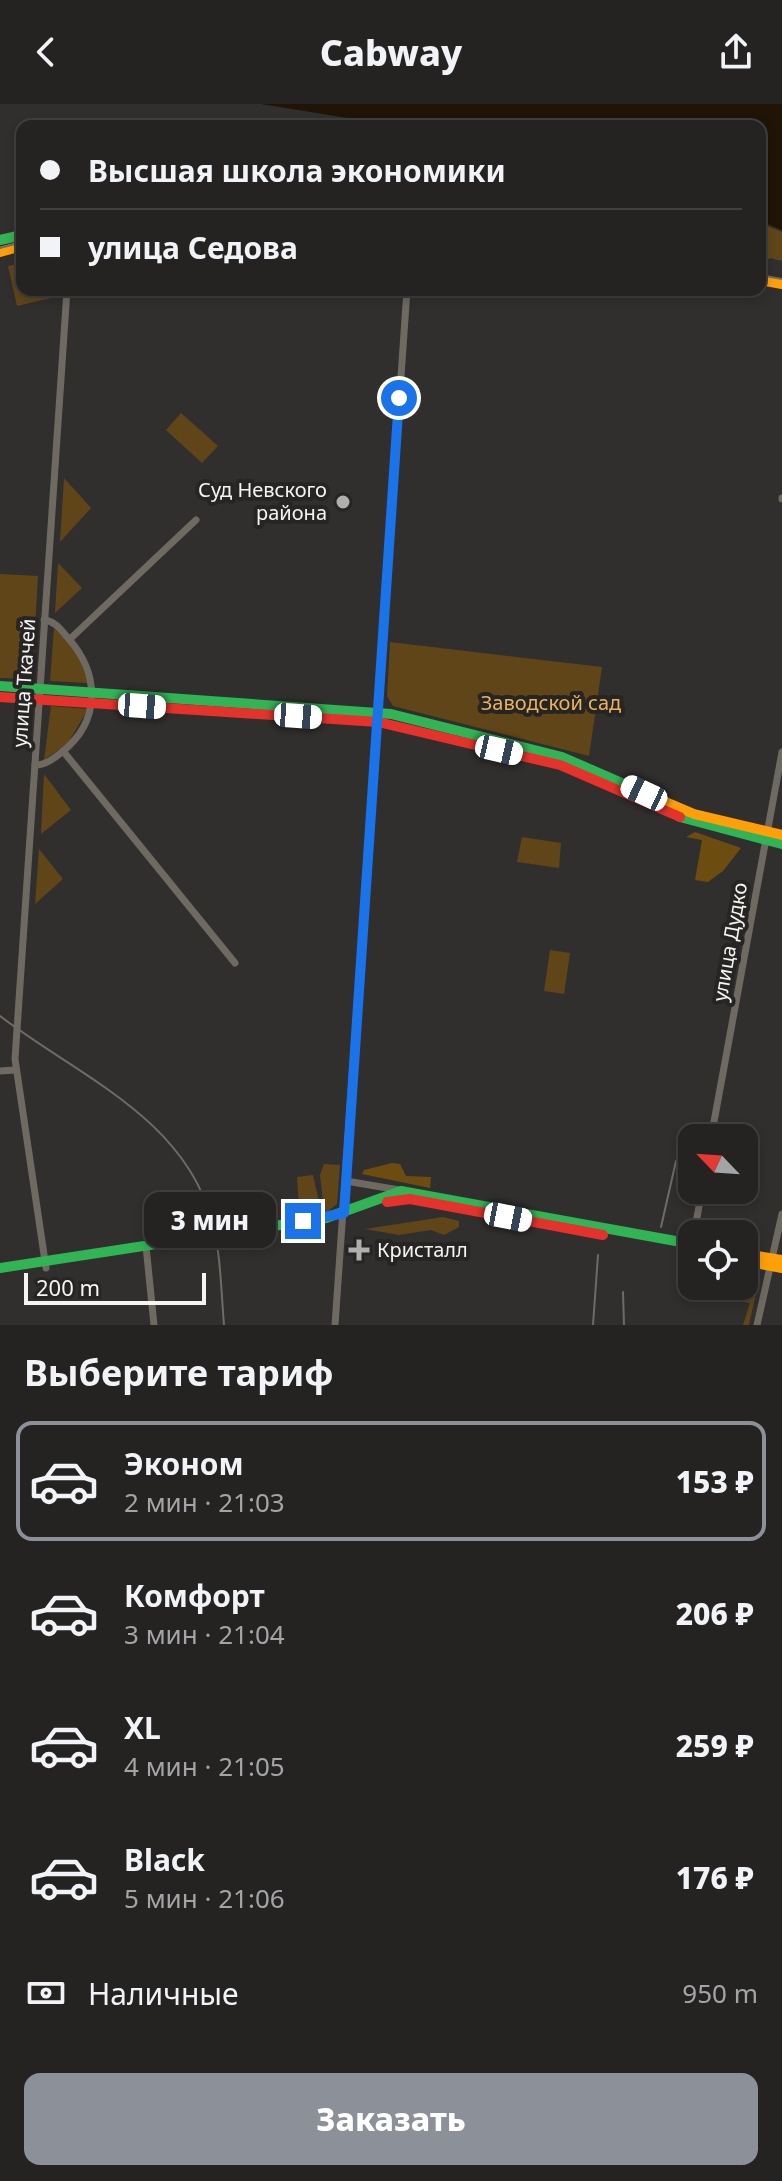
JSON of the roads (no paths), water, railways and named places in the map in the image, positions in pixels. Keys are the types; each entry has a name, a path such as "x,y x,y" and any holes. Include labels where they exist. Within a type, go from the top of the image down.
{"main road":[{"path":"0,686 39,694 378,717 562,757 682,810 766,836 782,844"},
{"path":"0,697 39,694"},
{"path":"766,836 782,835"},
{"path":"343,1217 401,1191 678,1245"},
{"path":"0,1268 46,1264 343,1217 390,1200 406,1199 678,1246"},
{"path":"0,1275 46,1264"}],"street":[{"name":"улица Ткачей","path":"46,1264 15,1070 38,765 39,694 67,296"},
{"path":"335,1325 407,296"},
{"path":"70,639 196,520"},
{"path":"38,765 63,751 84,728 92,698 86,663 70,639 53,622 44,620"},
{"path":"63,751 235,963"},
{"name":"улица Дудко","path":"714,1124 782,752"},
{"path":"0,1071 15,1070"},
{"path":"346,1181 401,1191"},
{"path":"757,1325 777,1263 782,1214"},
{"path":"146,1249 154,1325"}],"tram line":[{"path":"0,248 16,244"},
{"path":"766,276 782,279"}],"railway":[{"path":"0,1016 125,1102 153,1126 178,1154 198,1185 212,1221 219,1259 224,1325"},
{"path":"661,1227 676,1161"},
{"path":"593,1325 598,1255"},
{"path":"623,1292 624,1325"}],"place":[{"name":"Суд Невского района","path":"343,502"},
{"name":"Кристалл","path":"359,1250"}],"park label":[{"name":"Заводской сад","path":"551,703"}]}
